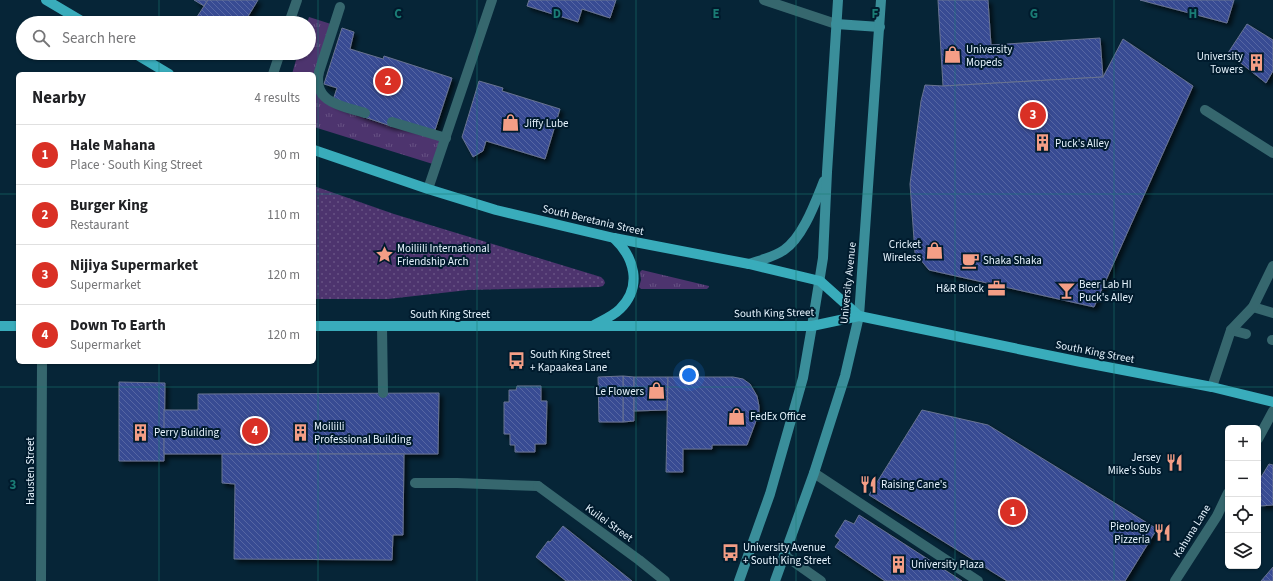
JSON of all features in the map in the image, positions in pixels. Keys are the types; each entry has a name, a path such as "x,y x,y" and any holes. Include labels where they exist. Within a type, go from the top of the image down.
{"main road":[{"path":"46,0 73,16"},
{"path":"739,581 774,480 803,378 820,281 823,258 838,0"},
{"name":"University Avenue","path":"775,581 814,473 845,376 859,316 881,0"},
{"path":"836,24 880,27"},
{"path":"146,60 166,72"},
{"name":"South Beretania Street","path":"316,151 428,189 496,210 614,238 749,264 820,281 859,316"},
{"path":"749,264 784,250 798,235 815,203 827,172"},
{"path":"592,326 621,308 632,290 634,276 631,262 624,249 614,238"},
{"name":"South King Street","path":"316,326 812,326 859,316 1080,362 1212,387 1273,402"},
{"path":"0,326 16,326"}],"street":[{"path":"291,16 296,0"},
{"path":"428,189 492,0"},
{"path":"764,0 836,24"},
{"path":"340,7 319,72 318,86 328,101 365,113"},
{"path":"274,72 278,60"},
{"path":"1205,110 1273,153"},
{"path":"392,122 446,138"},
{"path":"1212,387 1231,330 1252,307 1273,266"},
{"path":"1252,307 1273,313"},
{"path":"382,326 383,394"},
{"path":"1231,330 1246,334"},
{"name":"Hausten Street","path":"41,581 42,364"},
{"path":"1261,433 1273,411"},
{"path":"814,473 978,581"},
{"name":"Kuilei Street","path":"415,483 538,486 639,560 665,581"},
{"name":"Kahuna Lane","path":"1175,581 1216,516 1226,497"},
{"path":"784,555 821,581"}],"green space":[{"path":"316,19 334,25 320,90 364,118 390,126 446,138 436,165 316,128 316,72 293,72 296,60 316,60"},
{"path":"316,187 394,214 601,277 605,283 603,286 599,287 468,290 388,299 316,299"},
{"path":"642,270 709,287 707,289 641,289 639,287 641,280 640,272"}],"building":[{"path":"194,0 208,0 204,6"},
{"path":"208,0 258,0 248,16 198,16"},
{"path":"529,0 616,0 610,18 582,9 578,22 527,6"},
{"path":"938,0 988,0 991,45 1100,38 1103,77 943,86"},
{"path":"1140,0 1234,0 1227,23"},
{"name":"University Towers","path":"1247,24 1273,40 1273,71 1266,83 1228,53"},
{"path":"342,28 354,32 350,49 383,59 384,56 452,78 435,130 391,126 364,117 332,103 337,88 324,84"},
{"name":"Puck's Alley","path":"1123,39 1193,86 1094,307 929,270 915,253 910,184 921,101 925,85 943,86 1103,77"},
{"name":"Jiffy Lube","path":"479,81 503,88 502,91 560,109 545,159 486,141 483,151 473,157 462,137"},
{"path":"623,376 634,377 634,421 623,422"},
{"path":"623,376 623,422 599,422 598,377"},
{"path":"634,377 668,377 667,410 634,411"},
{"path":"668,377 733,377 743,379 750,384 757,396 759,413 747,445 712,445 712,449 683,449 683,472 666,472"},
{"name":"Perry Building","path":"119,382 165,383 164,461 119,461"},
{"path":"517,386 541,386 541,401 547,401 546,444 535,444 535,452 515,452 515,445 510,445 510,434 504,434 504,402 509,402 509,390 516,390"},
{"name":"Moiliili Professional Building","path":"439,393 438,454 164,454 164,410 198,410 198,394"},
{"path":"922,410 988,425 1157,529 1125,581 1007,581 869,495"},
{"path":"222,454 404,454 403,535 393,535 392,560 234,559 235,484 222,483"},
{"path":"1269,464 1273,465 1273,505 1261,506 1261,477"},
{"name":"University Plaza","path":"859,515 962,581 885,581 835,547 840,540 835,536 845,520 854,524"},
{"path":"563,526 632,581 566,581 536,557 548,541 550,542"},
{"path":"1273,567 1273,581 1261,581"}],"place":[{"name":"University Mopeds","path":"953,55"},
{"name":"University Towers","path":"1256,62"},
{"name":"Burger King","path":"388,81"},
{"name":"Nijiya Supermarket","path":"1033,115"},
{"name":"Jiffy Lube","path":"511,123"},
{"name":"Puck's Alley","path":"1042,143"},
{"name":"Cricket Wireless","path":"934,250"},
{"name":"Moiliili International Friendship Arch","path":"384,254"},
{"name":"Shaka Shaka","path":"970,260"},
{"name":"H&R Block","path":"997,288"},
{"name":"Beer Lab HI Puck's Alley","path":"1066,290"},
{"name":"South King Street + Kapaakea Lane","path":"517,360"},
{"name":"Le Flowers","path":"657,391"},
{"name":"FedEx Office","path":"737,416"},
{"name":"Down To Earth","path":"255,431"},
{"name":"Perry Building","path":"141,432"},
{"name":"Moiliili Professional Building","path":"301,432"},
{"name":"Jersey Mike's Subs","path":"1174,463"},
{"name":"Raising Cane's","path":"868,484"},
{"name":"Hale Mahana","path":"1013,512"},
{"name":"Pieology Pizzeria","path":"1163,532"},
{"name":"University Avenue + South King Street","path":"730,553"},
{"name":"University Plaza","path":"898,564"}]}
